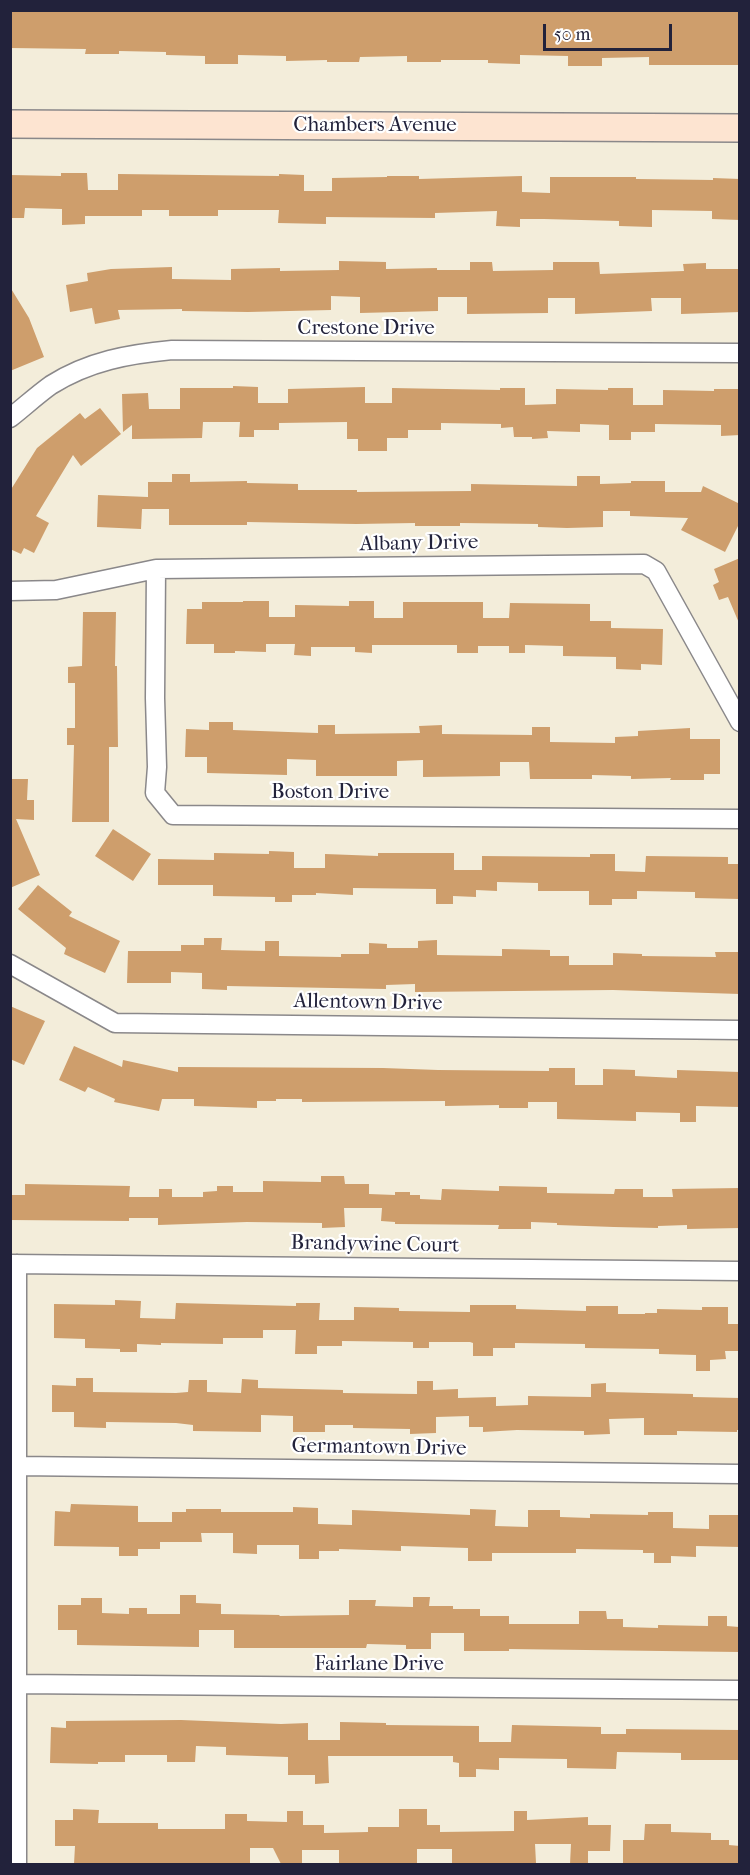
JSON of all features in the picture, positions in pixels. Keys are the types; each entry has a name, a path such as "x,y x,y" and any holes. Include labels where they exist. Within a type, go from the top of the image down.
{"street":[{"name":"Chambers Avenue","path":"10,124 740,128"},
{"name":"Crestone Drive","path":"10,418 50,386 73,373 96,363 145,352 196,350 740,353"},
{"name":"Albany Drive","path":"10,591 56,590 156,569 644,564 656,571 740,722"},
{"name":"Boston Drive","path":"156,569 157,767 155,793 173,815 740,819"},
{"name":"Allentown Drive","path":"10,964 115,1023 740,1030"},
{"name":"Brandywine Court","path":"14,1264 740,1271"},
{"path":"14,1264 17,1466 17,1864"},
{"name":"Germantown Drive","path":"17,1466 740,1474"},
{"name":"Fairlane Drive","path":"17,1684 740,1690"}],"building":[{"path":"10,10 740,10 740,65 649,65 649,57 602,58 602,66 568,66 568,56 520,55 520,64 488,63 488,60 407,62 407,56 360,57 359,62 286,61 286,56 238,55 238,64 205,64 205,56 166,55 166,52 119,51 119,54 85,54 86,49 10,48"},
{"path":"61,173 87,173 88,190 118,190 118,174 304,175 304,191 332,191 332,178 419,176 419,179 522,176 522,192 550,193 550,177 740,179 740,220 712,219 712,211 652,210 652,227 619,226 619,221 520,219 520,227 496,226 497,211 435,213 435,218 326,217 326,224 278,223 279,210 218,210 218,216 169,216 169,210 142,210 142,216 85,216 85,224 62,225 62,209 25,208 24,218 10,218 10,175 61,176"},
{"path":"339,261 386,262 386,269 437,268 437,270 470,270 470,262 492,262 493,271 553,270 553,262 599,262 600,274 684,271 683,264 706,263 706,269 740,269 740,312 681,314 681,298 651,298 652,311 575,314 575,298 548,298 548,313 467,314 467,297 438,297 438,311 360,313 360,297 331,296 331,310 248,312 182,311 182,309 118,310 120,319 95,324 92,308 70,312 66,285 88,281 87,273 111,269 172,267 172,279 231,280 231,269 339,270"},
{"path":"10,287 29,318 44,357 10,371"},
{"path":"233,386 258,387 258,403 288,403 288,389 365,387 365,403 392,403 392,388 500,390 500,388 525,388 525,405 556,404 556,389 633,388 633,405 663,405 663,390 740,389 740,435 721,436 721,425 655,424 655,432 631,432 631,440 609,440 609,425 580,424 580,432 547,431 548,438 532,439 532,437 514,437 513,427 501,428 501,424 441,423 441,430 408,430 408,438 387,438 387,451 358,451 358,439 347,439 347,422 279,423 279,430 254,430 254,437 239,437 240,422 203,422 202,438 132,439 132,425 123,432 122,394 148,393 149,409 180,409 180,388 233,388"},
{"path":"100,408 121,434 81,466 73,455 36,516 49,523 34,553 24,548 21,554 10,549 10,491 37,448 80,413 85,419"},
{"path":"172,474 190,474 190,482 247,481 247,483 298,484 298,490 357,490 357,492 471,491 471,484 577,486 577,476 600,476 600,484 665,481 665,492 701,492 703,486 740,504 740,522 725,552 681,530 688,518 630,516 630,511 603,511 603,527 567,528 538,527 538,524 460,523 460,526 415,526 415,523 247,522 247,525 169,525 169,509 142,509 141,529 97,527 98,495 148,497 148,482 172,482"},
{"path":"740,558 739,623 728,597 719,600 713,585 719,582 714,569"},
{"path":"269,601 269,617 295,617 295,605 349,606 349,601 374,601 374,618 403,618 403,602 483,602 483,618 509,618 510,603 590,604 590,621 611,621 611,628 663,629 662,665 641,664 641,670 616,669 616,657 563,656 563,646 525,645 525,653 509,653 509,646 478,646 478,653 457,653 457,645 372,645 372,653 355,652 355,647 311,647 311,656 294,655 295,644 266,644 266,652 214,653 214,644 186,644 187,609 202,609 202,602"},
{"path":"83,612 116,612 118,747 109,747 109,822 72,822 74,745 67,745 67,728 75,728 75,683 68,683 68,667 82,666"},
{"path":"209,722 233,722 233,730 318,733 318,725 335,725 335,734 420,733 419,726 442,725 442,734 532,735 532,727 550,727 550,742 615,743 615,737 638,736 638,731 690,728 690,739 720,739 720,774 704,774 704,780 631,779 631,776 592,775 592,779 530,779 529,762 500,762 500,776 423,777 423,760 397,761 397,776 316,776 316,760 287,759 287,775 207,773 207,757 185,757 186,729 209,730"},
{"path":"10,779 28,779 27,800 34,800 34,820 16,819 40,875 10,888"},
{"path":"113,829 151,854 133,881 95,856"},
{"path":"269,851 294,852 294,868 325,868 325,854 378,856 378,853 454,853 454,870 482,870 482,856 590,857 590,854 615,854 615,871 645,872 646,856 728,857 728,864 740,864 740,899 695,898 695,892 637,891 637,899 612,899 612,905 589,905 589,891 538,891 538,883 497,882 497,891 476,890 476,897 453,896 453,904 436,904 436,889 353,888 353,895 316,893 316,895 292,895 292,902 275,902 275,897 213,896 213,885 158,885 158,859 214,860 214,853 269,854"},
{"path":"38,885 72,912 69,916 120,941 105,973 64,954 66,948 18,909"},
{"path":"204,938 222,938 221,950 265,951 265,941 279,941 279,956 341,957 341,954 369,954 369,943 387,944 387,948 418,948 418,941 437,940 437,955 502,956 502,949 550,950 550,956 569,956 569,965 613,965 613,953 642,954 642,956 716,957 715,952 740,952 740,994 613,990 415,992 415,984 386,985 386,989 227,986 227,990 202,989 202,973 171,972 171,983 127,983 128,951 181,951 181,945 204,945"},
{"path":"10,1006 45,1021 24,1065 10,1059"},
{"path":"74,1046 122,1067 123,1060 178,1072 178,1067 549,1071 549,1068 575,1068 575,1085 603,1085 603,1069 635,1070 635,1076 677,1078 677,1070 740,1072 740,1107 696,1106 696,1122 680,1122 680,1113 636,1112 636,1121 557,1119 557,1102 528,1102 528,1108 499,1108 499,1105 445,1106 445,1101 302,1102 302,1099 276,1099 276,1101 257,1101 257,1108 194,1106 194,1099 162,1099 159,1111 114,1102 115,1099 88,1087 85,1092 59,1080"},
{"path":"321,1176 344,1176 345,1184 369,1184 369,1194 395,1195 395,1192 410,1192 410,1195 420,1195 420,1199 441,1200 442,1189 499,1191 499,1186 547,1187 547,1193 614,1194 615,1189 643,1189 643,1197 673,1197 672,1189 740,1188 740,1228 687,1229 687,1225 658,1226 658,1228 614,1227 531,1222 531,1229 498,1229 499,1225 395,1224 395,1222 381,1221 382,1208 344,1208 345,1227 322,1228 322,1223 247,1222 158,1225 158,1218 129,1218 129,1221 10,1220 10,1195 25,1195 25,1184 130,1186 129,1197 159,1197 159,1189 172,1189 172,1197 203,1197 203,1192 217,1191 217,1186 233,1186 233,1192 263,1192 263,1181 321,1182"},
{"path":"115,1300 141,1301 140,1318 175,1319 176,1303 296,1306 296,1303 320,1303 319,1320 354,1320 354,1307 399,1308 399,1311 470,1312 470,1305 516,1305 516,1309 586,1311 586,1306 618,1306 618,1314 645,1314 657,1313 657,1309 702,1310 702,1307 728,1307 728,1324 740,1324 740,1351 725,1351 726,1359 710,1360 710,1371 696,1371 696,1355 659,1354 659,1349 585,1348 585,1344 515,1343 515,1348 493,1348 493,1356 473,1356 473,1343 470,1342 429,1342 429,1348 413,1348 413,1342 342,1341 342,1346 317,1346 317,1354 295,1354 296,1330 263,1330 263,1338 223,1338 223,1344 137,1344 137,1352 85,1348 85,1339 54,1338 54,1304 115,1305"},
{"path":"76,1378 93,1378 93,1392 176,1393 188,1392 189,1380 207,1380 207,1392 241,1393 242,1379 258,1380 258,1388 417,1394 417,1381 433,1381 433,1390 458,1389 458,1398 496,1397 496,1406 528,1405 528,1396 591,1397 591,1384 606,1383 606,1392 693,1394 693,1397 740,1398 740,1430 737,1432 677,1431 677,1435 644,1435 644,1418 609,1419 610,1434 584,1435 584,1431 483,1432 483,1427 469,1427 469,1416 436,1417 436,1433 410,1434 410,1429 353,1428 353,1425 325,1425 325,1432 293,1432 293,1416 261,1415 261,1432 193,1431 193,1425 176,1423 106,1422 106,1428 74,1427 74,1412 52,1412 52,1385 76,1386"},
{"path":"71,1504 138,1506 138,1522 172,1522 172,1512 186,1512 186,1509 221,1509 221,1512 293,1512 293,1507 318,1508 318,1524 352,1525 352,1510 470,1515 470,1509 496,1510 495,1526 528,1527 528,1510 560,1510 560,1517 590,1518 590,1514 648,1515 648,1512 673,1512 673,1528 709,1529 709,1515 740,1515 740,1547 696,1546 696,1557 671,1556 671,1563 654,1563 654,1553 643,1553 643,1550 576,1549 576,1553 492,1553 492,1561 468,1561 468,1548 401,1546 401,1551 339,1549 339,1551 319,1551 319,1559 299,1559 299,1545 257,1545 257,1554 233,1553 233,1533 201,1533 202,1542 160,1542 160,1549 138,1549 138,1556 119,1556 119,1547 54,1546 55,1511 70,1512"},
{"path":"180,1595 196,1595 196,1603 221,1604 221,1614 349,1615 349,1600 376,1600 375,1606 413,1607 413,1597 430,1597 429,1606 480,1609 480,1616 509,1616 509,1624 579,1624 579,1611 606,1611 607,1619 623,1619 623,1627 708,1626 708,1616 727,1616 727,1626 739,1627 739,1652 509,1649 509,1651 464,1651 464,1633 431,1633 431,1649 406,1649 406,1645 367,1644 366,1648 234,1648 234,1630 199,1630 199,1647 77,1645 77,1630 58,1630 58,1605 81,1605 81,1598 102,1598 102,1613 129,1614 129,1608 147,1608 147,1614 180,1614"},
{"path":"181,1720 308,1723 308,1740 340,1740 340,1722 479,1726 479,1742 511,1742 512,1725 601,1727 601,1734 626,1734 626,1729 740,1730 740,1760 681,1760 681,1753 617,1752 616,1769 567,1768 567,1759 499,1758 499,1770 476,1769 476,1777 459,1777 459,1763 453,1762 453,1756 328,1756 329,1783 315,1784 315,1775 288,1775 288,1757 226,1755 226,1747 196,1746 195,1762 167,1762 167,1755 125,1755 125,1762 50,1763 51,1727 66,1728 66,1721"},
{"path":"73,1809 99,1810 98,1823 158,1823 158,1829 225,1829 225,1814 247,1814 247,1821 287,1822 287,1811 303,1811 303,1825 324,1825 324,1833 368,1832 368,1827 399,1827 399,1809 427,1809 427,1825 440,1825 440,1832 514,1831 514,1811 527,1811 527,1820 588,1817 588,1825 611,1825 610,1851 588,1851 588,1864 570,1864 571,1844 535,1844 536,1863 452,1864 452,1849 417,1849 417,1864 339,1864 339,1850 302,1850 302,1864 281,1864 273,1848 250,1848 250,1864 74,1864 75,1846 55,1846 55,1820 73,1820"},
{"path":"645,1824 671,1824 671,1832 711,1833 711,1840 729,1840 729,1845 740,1846 740,1864 623,1863 623,1840 644,1840"}]}
